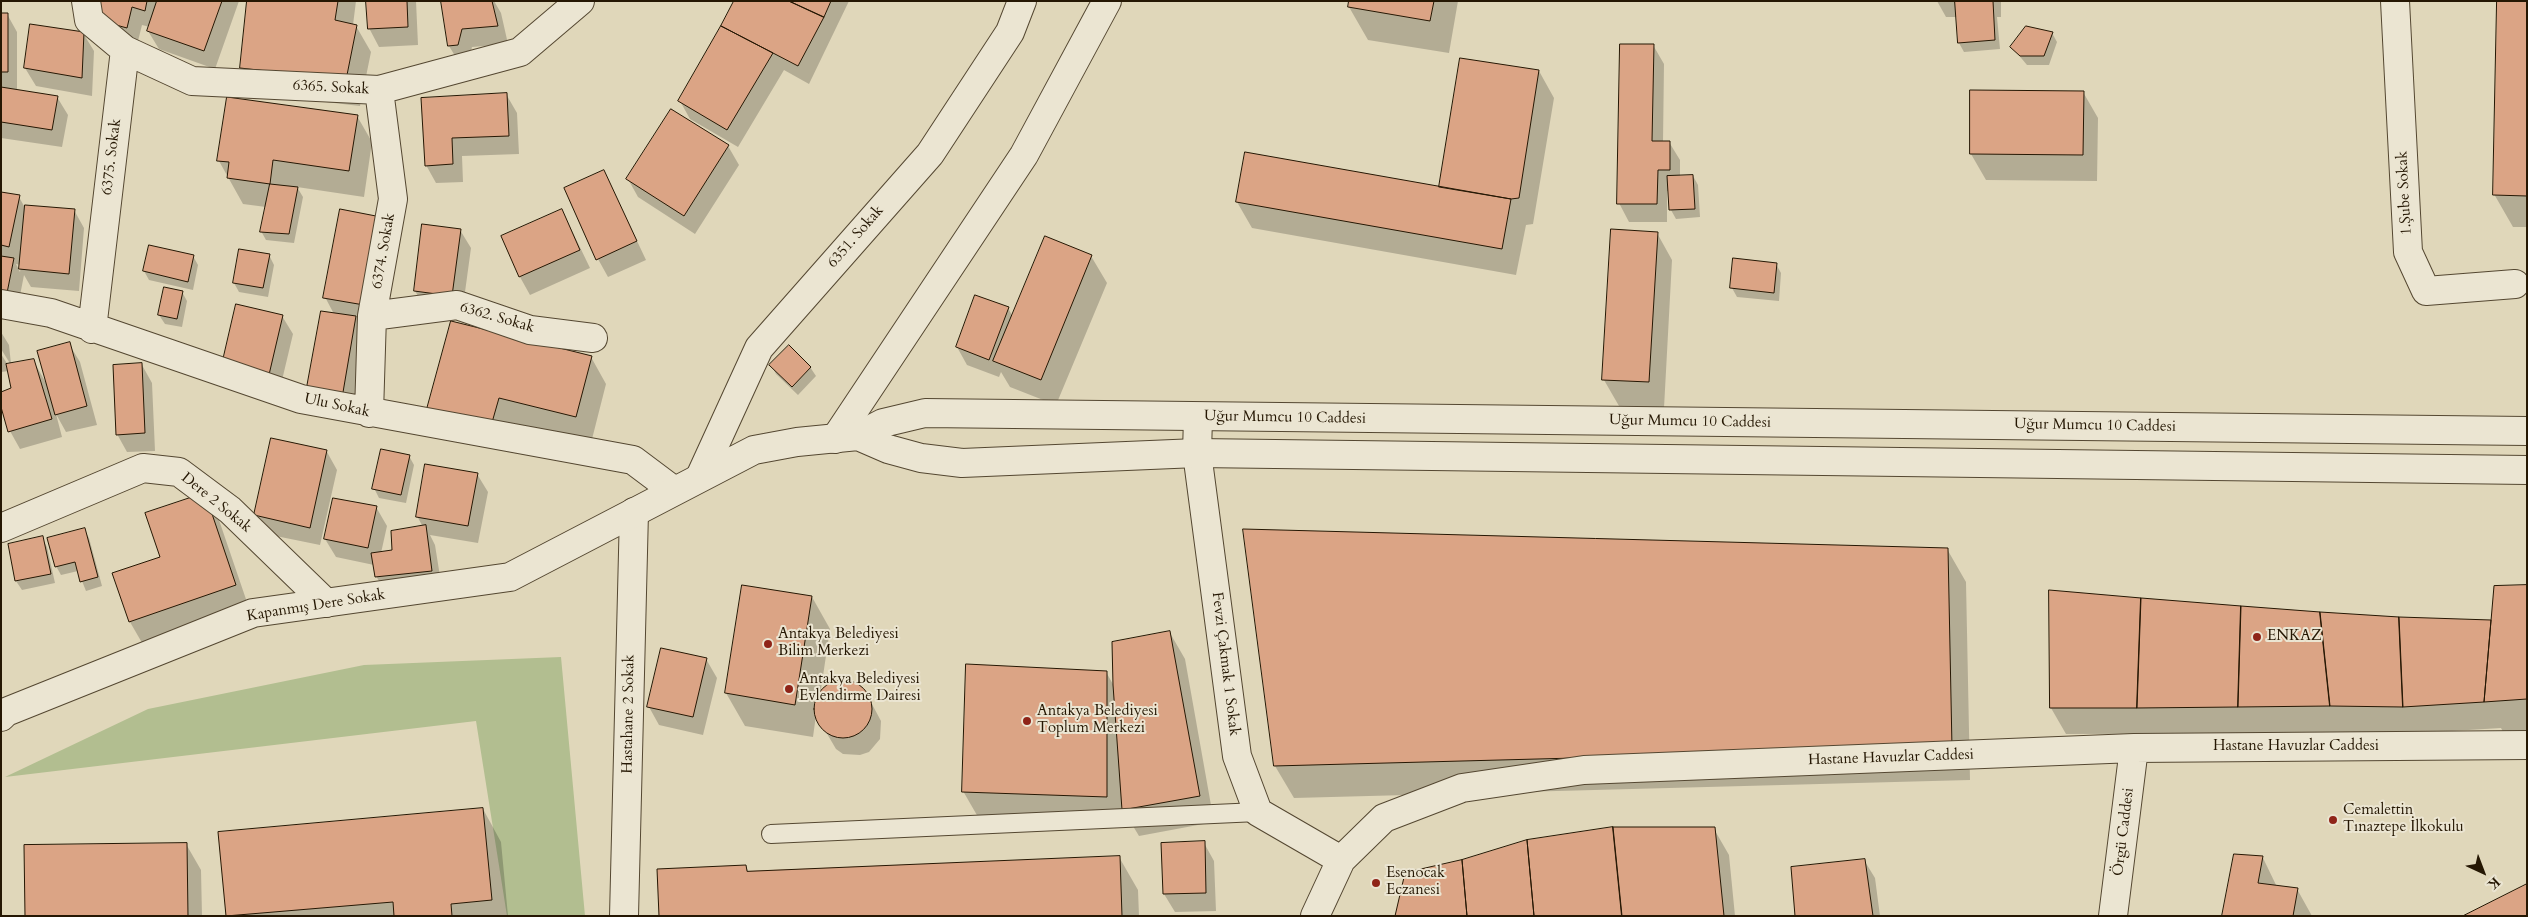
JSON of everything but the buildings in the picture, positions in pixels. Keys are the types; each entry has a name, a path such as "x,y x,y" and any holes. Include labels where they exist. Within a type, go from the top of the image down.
{"street":[{"path":"86,1 89,20 125,50"},
{"name":"6365. Sokak","path":"125,50 192,81 379,90 520,52 580,1"},
{"name":"6351. Sokak","path":"700,477 759,348 930,154 1010,32 1022,1"},
{"path":"846,438 1024,155 1107,1"},
{"name":"1.Şube Sokak","path":"2395,1 2408,252 2426,291 2515,284"},
{"name":"6375. Sokak","path":"92,329 125,50"},
{"name":"6374. Sokak","path":"369,413 372,316 393,199 379,90"},
{"name":"Ulu Sokak","path":"1,304 51,313 92,329 301,399 633,460 673,490"},
{"name":"6362. Sokak","path":"372,316 457,305 530,330 593,338"},
{"name":"Uğur Mumcu 10 Caddesi","path":"634,512 673,490 754,450 797,442 846,438 883,423 925,412 1198,417 2527,431"},
{"name":"Fevzi Çakmak 1 Sokak","path":"1198,417 1197,453 1237,756 1258,812"},
{"name":"Uğur Mumcu 10 Caddesi","path":"846,438 921,458 962,464 1197,453 2527,470"},
{"name":"Dere 2 Sokak","path":"1,528 143,468 179,472 230,510 326,603"},
{"name":"Kapanmış Dere Sokak","path":"1,717 6,712 253,613 510,577 634,512"},
{"name":"Hastahane 2 Sokak","path":"624,916 634,512"},
{"name":"Hastane Havuzlar Caddesi","path":"1315,916 1341,860 1384,818 1462,788 1584,770 2134,748 2527,745"},
{"name":"Örgü Caddesi","path":"2113,916 2134,748"},
{"path":"1258,812 1341,860"}],"lane":[{"path":"771,834 1258,812"}],"green space":[{"path":"561,657 585,916 507,916 476,721 5,777 148,709 364,665"}],"place":[{"name":"ENKAZ","path":"2257,637"},
{"name":"Antakya Belediyesi Bilim Merkezi","path":"768,644"},
{"name":"Antakya Belediyesi Evlendirme Dairesi","path":"789,689"},
{"name":"Antakya Belediyesi Toplum Merkezi","path":"1027,721"},
{"name":"Cemalettin Tınaztepe İlkokulu","path":"2333,820"},
{"name":"Esenocak Eczanesi","path":"1376,883"}]}
